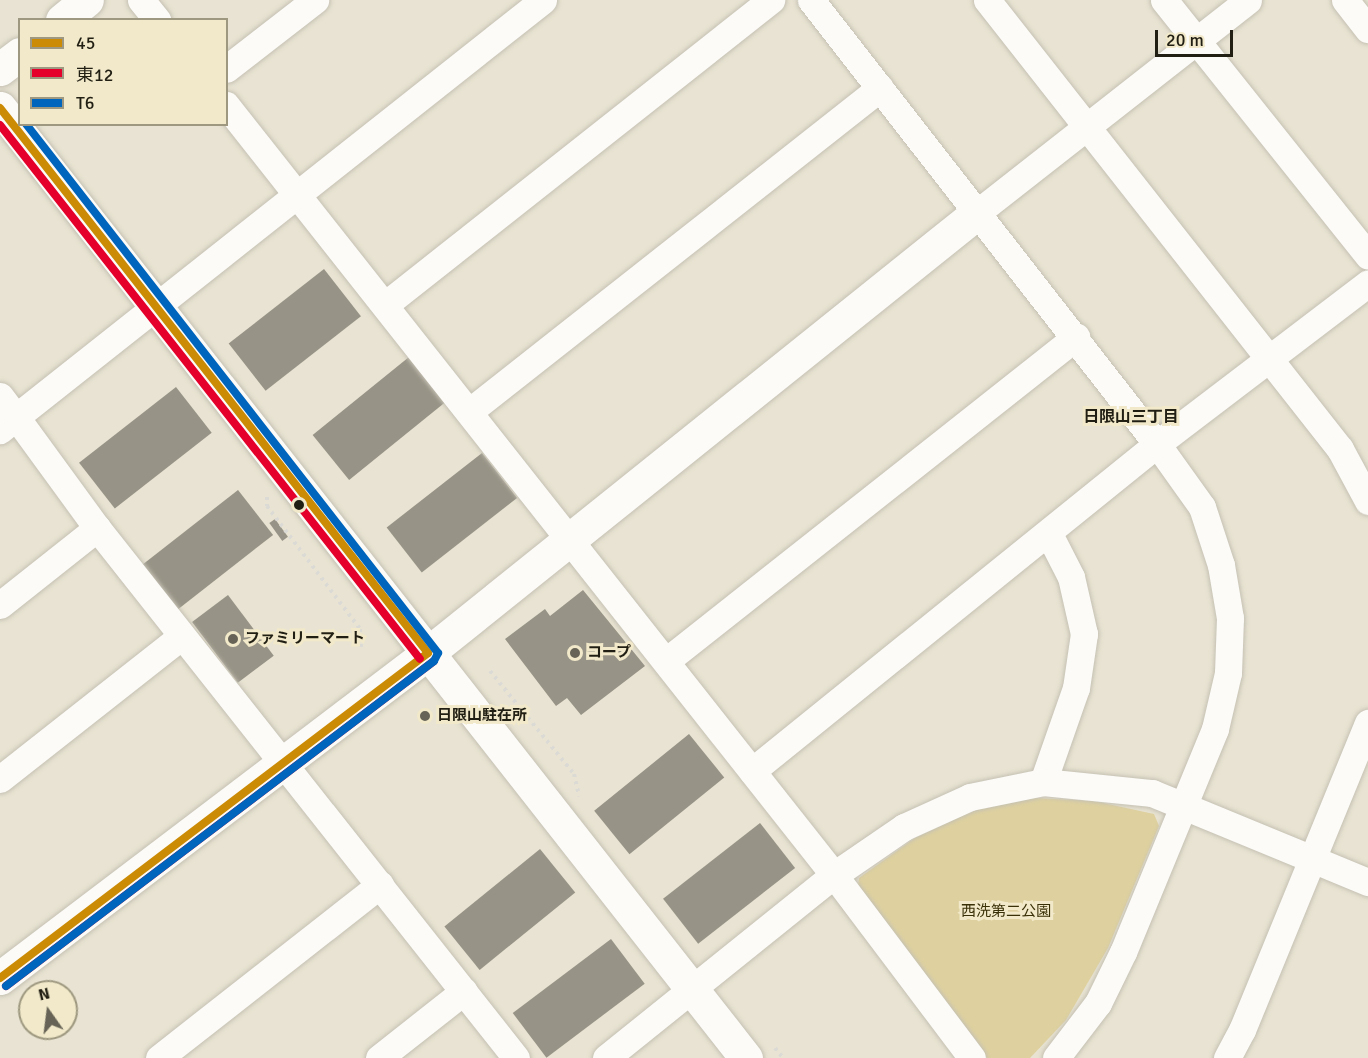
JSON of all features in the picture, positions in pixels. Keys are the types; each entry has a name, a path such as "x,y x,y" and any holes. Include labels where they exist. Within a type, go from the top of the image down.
{"street":[{"path":"64,18 87,0"},
{"path":"141,0 155,18"},
{"path":"228,67 315,0"},
{"path":"516,1058 284,761 5,415 155,305 543,0"},
{"path":"386,304 771,0"},
{"path":"811,0 1076,337 1157,444 1202,507 1221,565 1230,618 1227,674 1215,729 1181,804 1103,993 1056,1058"},
{"path":"987,0 1340,449 1368,501"},
{"path":"1164,0 1368,256"},
{"path":"0,978 428,653 978,212 1248,0"},
{"path":"1346,0 1368,29"},
{"path":"0,69 18,56"},
{"path":"470,411 880,87"},
{"path":"0,108 746,1058"},
{"path":"228,108 296,195 386,304 834,875 972,1058"},
{"path":"752,771 1049,534 1157,444 1368,283"},
{"path":"666,661 1076,337"},
{"path":"0,604 97,528"},
{"path":"1043,782 1076,688 1084,634 1071,577 1049,534"},
{"path":"0,779 182,636"},
{"path":"1227,1058 1314,859 1368,723"},
{"path":"606,1058 834,875 904,827 970,797 1043,782 1152,793 1368,882"},
{"path":"159,1058 380,885"},
{"path":"379,1058 464,991"}],"green space":[{"name":"西洗第二公園","path":"1034,798 1094,801 1154,814 1159,826 1108,948 1066,1020 1030,1058 987,1058 857,894 859,878 915,838 976,809"}],"building":[{"path":"324,269 361,316 266,391 229,343"},
{"path":"409,357 446,402 349,480 313,435"},
{"path":"176,387 212,433 115,508 79,463"},
{"path":"482,453 517,498 422,572 387,527"},
{"path":"238,490 273,535 176,611 141,566"},
{"path":"275,519 288,537 282,541 269,523"},
{"name":"コープ","path":"583,590 645,666 581,715 567,698 556,706 505,639 545,609 550,616"},
{"name":"ファミリーマート","path":"228,595 274,656 238,683 192,622"},
{"path":"689,734 724,778 629,854 594,811"},
{"path":"760,823 795,868 698,944 663,899"},
{"path":"540,849 575,893 480,970 444,926"},
{"path":"611,939 645,984 546,1058 513,1013"}],"transit line":[{"name":"45","path":"0,108 428,653"},
{"name":"東12","path":"0,125 420,659"},
{"name":"T6","path":"6,986 434,661 438,653 28,126"},
{"name":"45","path":"0,978 428,653"},
{"name":"東12","path":"6,986 434,661"}],"place":[{"name":"ファミリーマート","path":"233,639"},
{"name":"コープ","path":"575,653"},
{"name":"日限山駐在所","path":"425,716"}],"district":[{"name":"日限山三丁目","path":"1131,417"}]}
